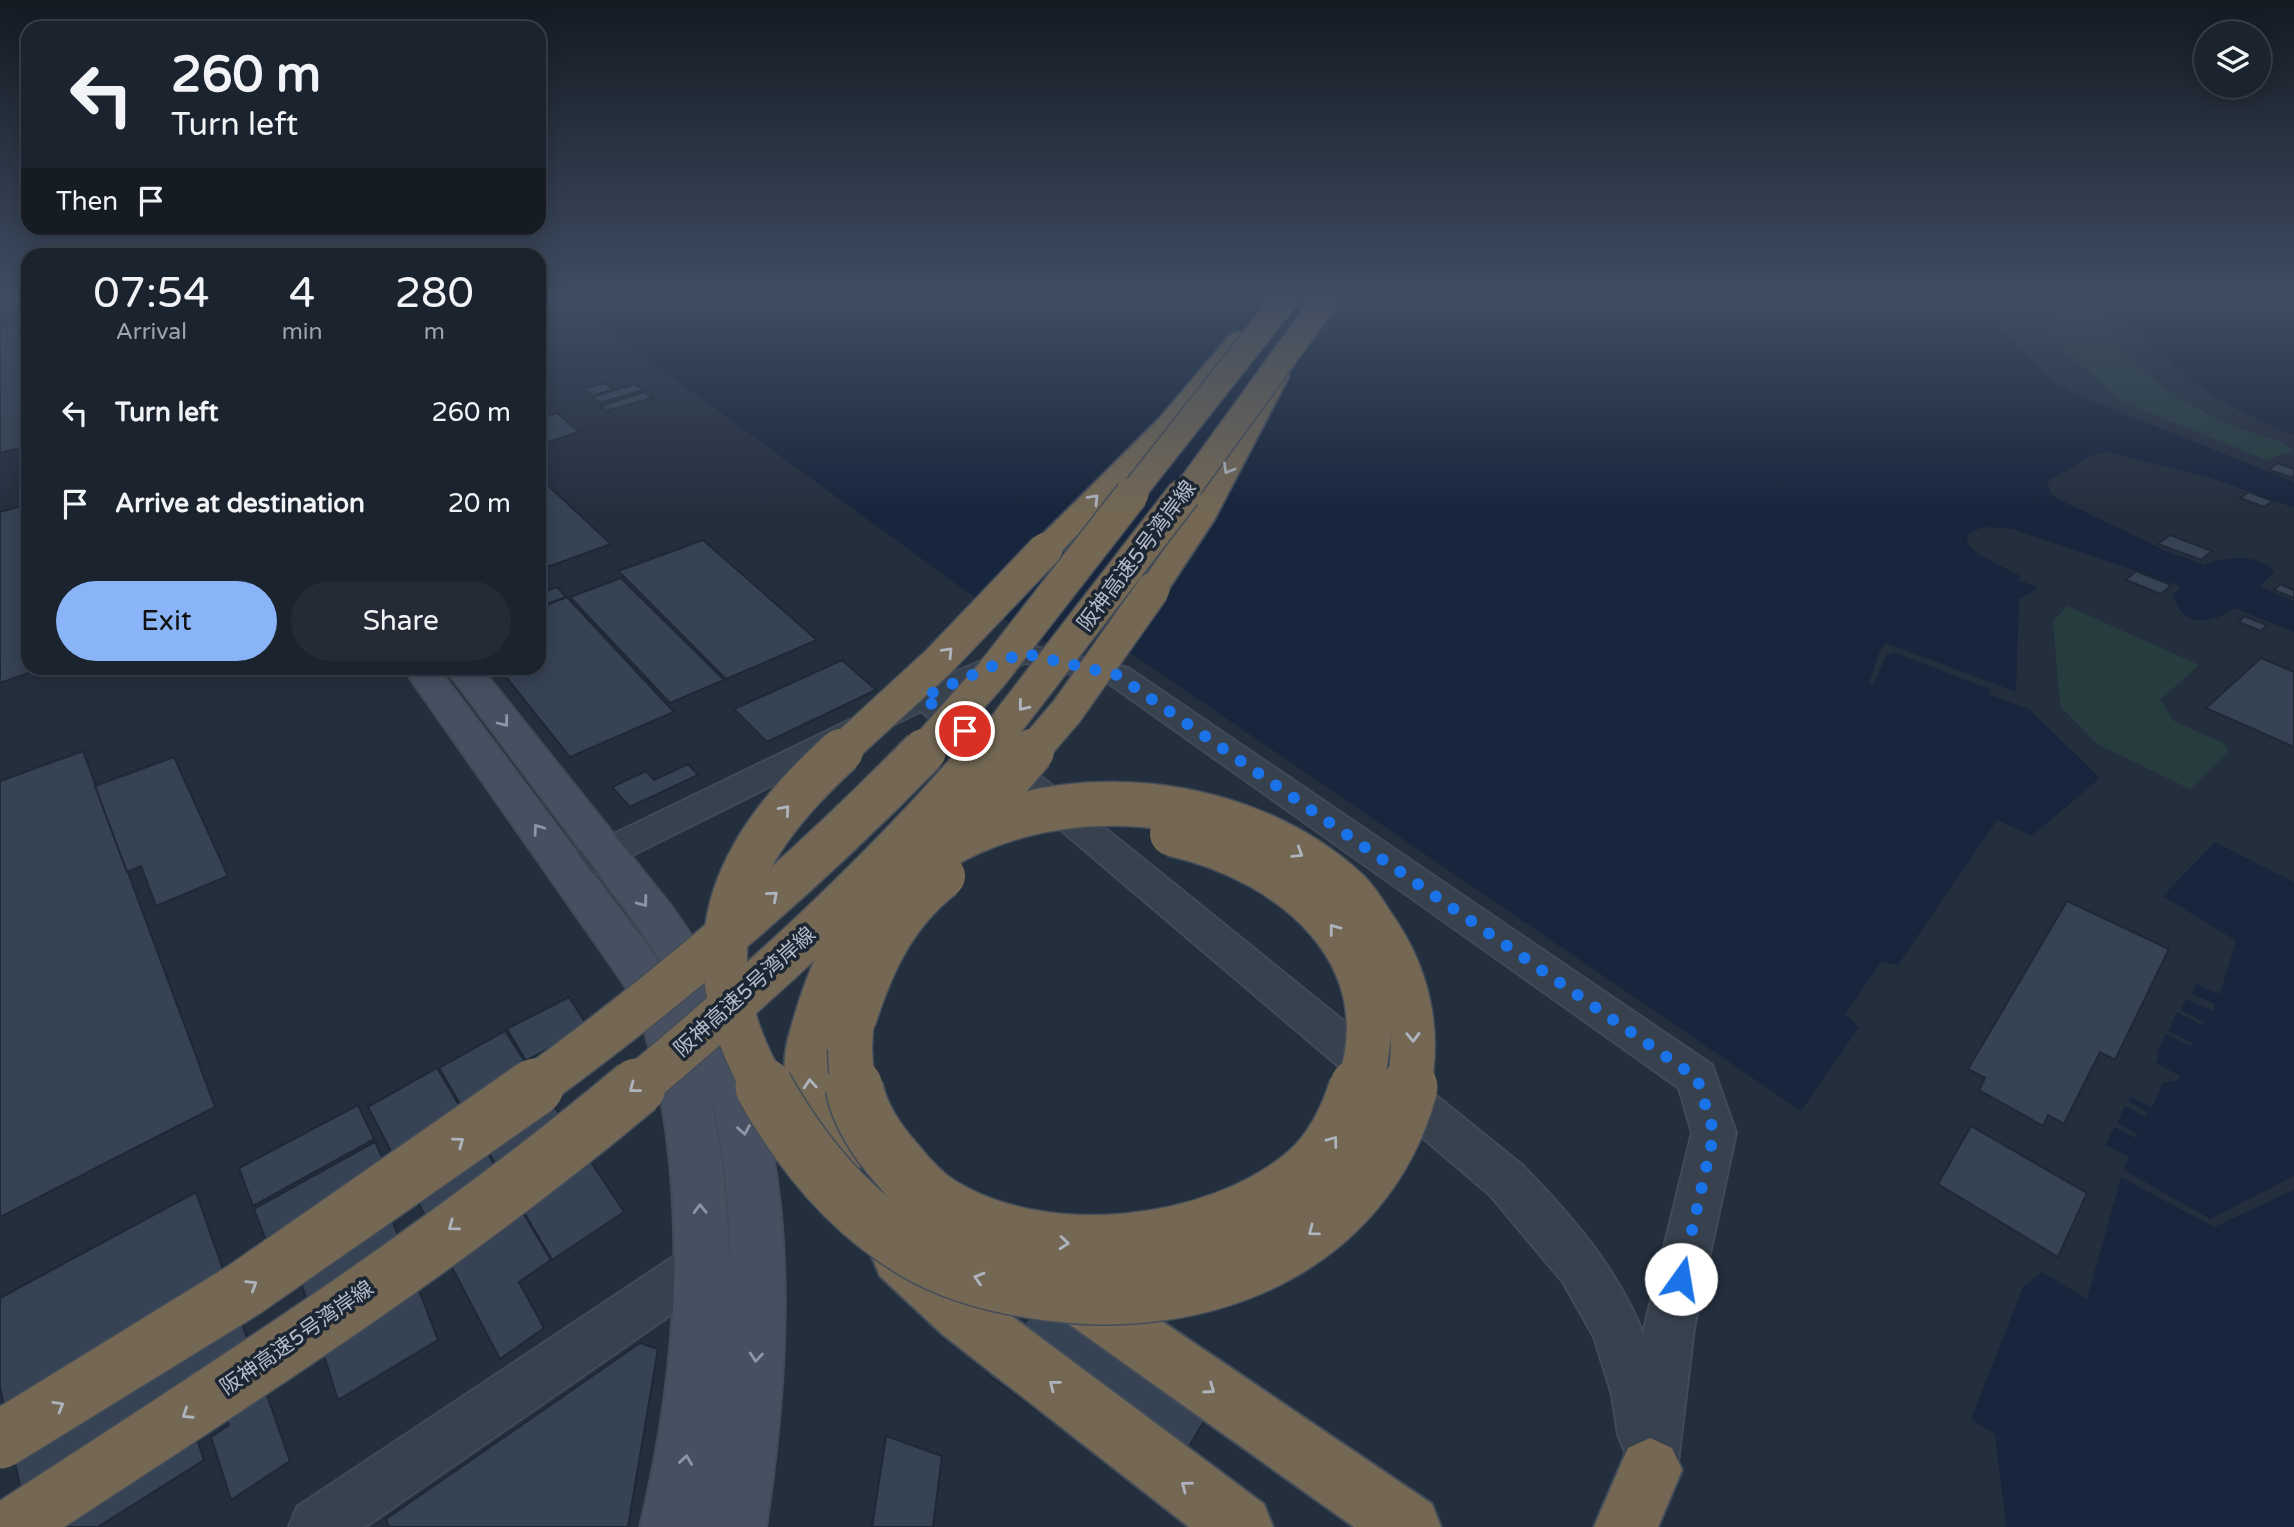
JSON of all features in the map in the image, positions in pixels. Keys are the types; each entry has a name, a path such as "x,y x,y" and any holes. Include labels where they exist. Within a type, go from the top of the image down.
{"highway":[{"path":"1214,369 1168,425 925,675 805,788 774,823 738,884 727,918 724,955 727,989 734,1024 765,1090 791,1130 848,1199 876,1224 912,1250 956,1270 1005,1286 1054,1295 1100,1297 1194,1286 1276,1256 1314,1232 1345,1204 1372,1173 1392,1139 1405,1105 1413,1068 1414,1033 1409,1000 1400,969 1367,911 1320,867 1263,834 1199,814 1128,803 1049,808 977,829 948,844 895,882 852,934 834,966 833,1027 852,1050 863,1106 877,1133 921,1185 1409,1527"},
{"name":"阪神高速5号湾岸線","path":"0,1440 279,1268 579,1056 695,963 864,812 929,745 1248,369"},
{"name":"阪神高速5号湾岸線","path":"12,1527 205,1402 380,1280 556,1150 668,1060 780,963 869,877 996,739 1154,534 1258,369"},
{"path":"1241,1527 962,1314 919,1277 879,1234 842,1177 820,1132 811,1100 833,1027 856,989 872,964 893,926 932,883 957,867 1012,843 1069,830 1128,828 1187,836 1244,856 1271,871 1315,905 1347,947 1366,996 1370,1023 1363,1082 1352,1113 1335,1141 1311,1167 1283,1190 1215,1226 1175,1238 1130,1245 1047,1241 976,1222 944,1208 918,1189 872,1134 859,1107 847,1049 848,1019 856,989 857,987 888,924 926,873 1067,710 1105,660 1199,520 1267,369"},
{"path":"1626,1527 1650,1469"}],"street":[{"path":"587,862 923,697 1022,653 1117,675 1697,1078 1714,1133 1669,1328 1650,1469"},
{"path":"426,675 587,862 666,933 698,985 723,1050 744,1124 756,1210 760,1318 749,1448 734,1527"},
{"path":"467,675 587,862 638,968 662,1011 680,1062 699,1183 702,1265 699,1368 680,1497 672,1527"},
{"path":"923,697 1506,1180 1548,1222 1581,1264 1609,1309 1629,1356 1642,1410 1650,1469"},
{"path":"317,1527 702,1265 757,1249"}],"green space":[{"path":"2086,369 2141,369 2196,408 2294,450 2266,460 2117,399"},
{"path":"2067,606 2199,665 2160,700 2174,721 2223,743 2229,751 2190,789 2097,744 2060,706 2053,621"}],"water":[{"path":"661,369 2040,369 2052,381 2080,396 2294,482 2294,508 2214,479 2106,452 2092,455 2047,482 2051,494 2058,499 2164,550 2204,565 2241,558 2268,566 2274,572 2260,587 2294,601 2294,632 2234,608 2217,618 2191,618 2184,614 2173,596 2180,586 2012,529 1988,527 1976,530 1967,537 1968,544 1978,554 2020,576 2019,580 2038,588 2019,599 2016,692 1886,643 1880,650 1869,684 1873,685 1887,654 1891,655 1893,652 1990,689 1988,694 2029,709 2100,778 2032,836 1997,820 1898,965 1882,961 1845,1014 1859,1027 1801,1111 1132,654 1041,641 1028,636"},
{"path":"2179,369 2294,369 2294,434 2227,404"},
{"path":"2215,842 2294,882 2294,1176 2210,1219 2124,1170 2129,1157 2106,1145 2114,1127 2136,1138 2138,1135 2117,1123 2125,1106 2146,1117 2148,1112 2128,1101 2131,1097 2152,1108 2163,1083 2178,1080 2180,1076 2156,1063 2157,1054 2165,1034 2191,1046 2192,1043 2168,1031 2177,1012 2202,1025 2204,1022 2181,1010 2186,999 2213,1011 2215,1004 2192,994 2196,984 2220,994 2236,941 2163,896"},
{"path":"2121,1177 2214,1227 2294,1190 2294,1527 2006,1527 1995,1434 1971,1419 2023,1287 2042,1272 2087,1299"}],"building":[{"path":"0,369 21,369 21,448 0,453"},
{"path":"605,383 614,389 593,396 584,389"},
{"path":"635,384 643,390 600,403 592,397"},
{"path":"644,392 653,398 606,411 601,406"},
{"path":"557,413 579,432 546,443 546,416"},
{"path":"2277,463 2294,469 2294,478 2269,470"},
{"path":"546,484 611,544 546,567"},
{"path":"2249,492 2273,501 2264,507 2240,498"},
{"path":"21,506 23,675 0,683 0,512"},
{"path":"2170,535 2212,551 2201,560 2158,544"},
{"path":"703,540 817,640 726,679 618,571"},
{"path":"2136,571 2171,585 2161,594 2126,580"},
{"path":"621,578 724,680 670,703 570,597"},
{"path":"2280,584 2294,590 2294,598 2274,590"},
{"path":"557,587 566,597 546,604 546,591"},
{"path":"567,597 674,712 570,757 505,675 546,675 546,605"},
{"path":"2244,616 2267,625 2261,631 2239,622"},
{"path":"2261,658 2294,672 2294,747 2206,708"},
{"path":"842,660 876,690 767,742 734,709"},
{"path":"83,751 215,1107 0,1217 0,781"},
{"path":"174,757 228,876 156,906 141,866 127,872 95,786"},
{"path":"688,764 698,775 630,807 612,787 646,771 654,780"},
{"path":"2067,901 2169,949 2115,1060 2100,1052 2064,1124 2048,1115 2043,1126 1979,1090 1985,1078 1968,1069"},
{"path":"569,997 588,1027 526,1061 507,1029"},
{"path":"505,1031 624,1212 552,1260 439,1068"},
{"path":"437,1068 551,1260 519,1282 544,1328 500,1359 368,1107"},
{"path":"358,1105 374,1139 253,1206 239,1168"},
{"path":"1971,1126 2087,1193 2058,1257 1938,1184"},
{"path":"375,1142 392,1178 269,1248 254,1209"},
{"path":"381,1191 438,1340 338,1400 288,1241"},
{"path":"196,1192 290,1461 231,1500 211,1437 229,1425 227,1421 197,1439 204,1460 98,1527 28,1527 0,1387 0,1298"},
{"path":"1070,1262 1235,1370 1158,1498 987,1374"},
{"path":"640,1343 658,1349 628,1527 389,1527 386,1519"},
{"path":"886,1436 942,1456 933,1527 872,1527"}],"route":[{"path":"965,731 923,697 1022,653 1117,675 1697,1078 1714,1133 1681,1279"}]}
